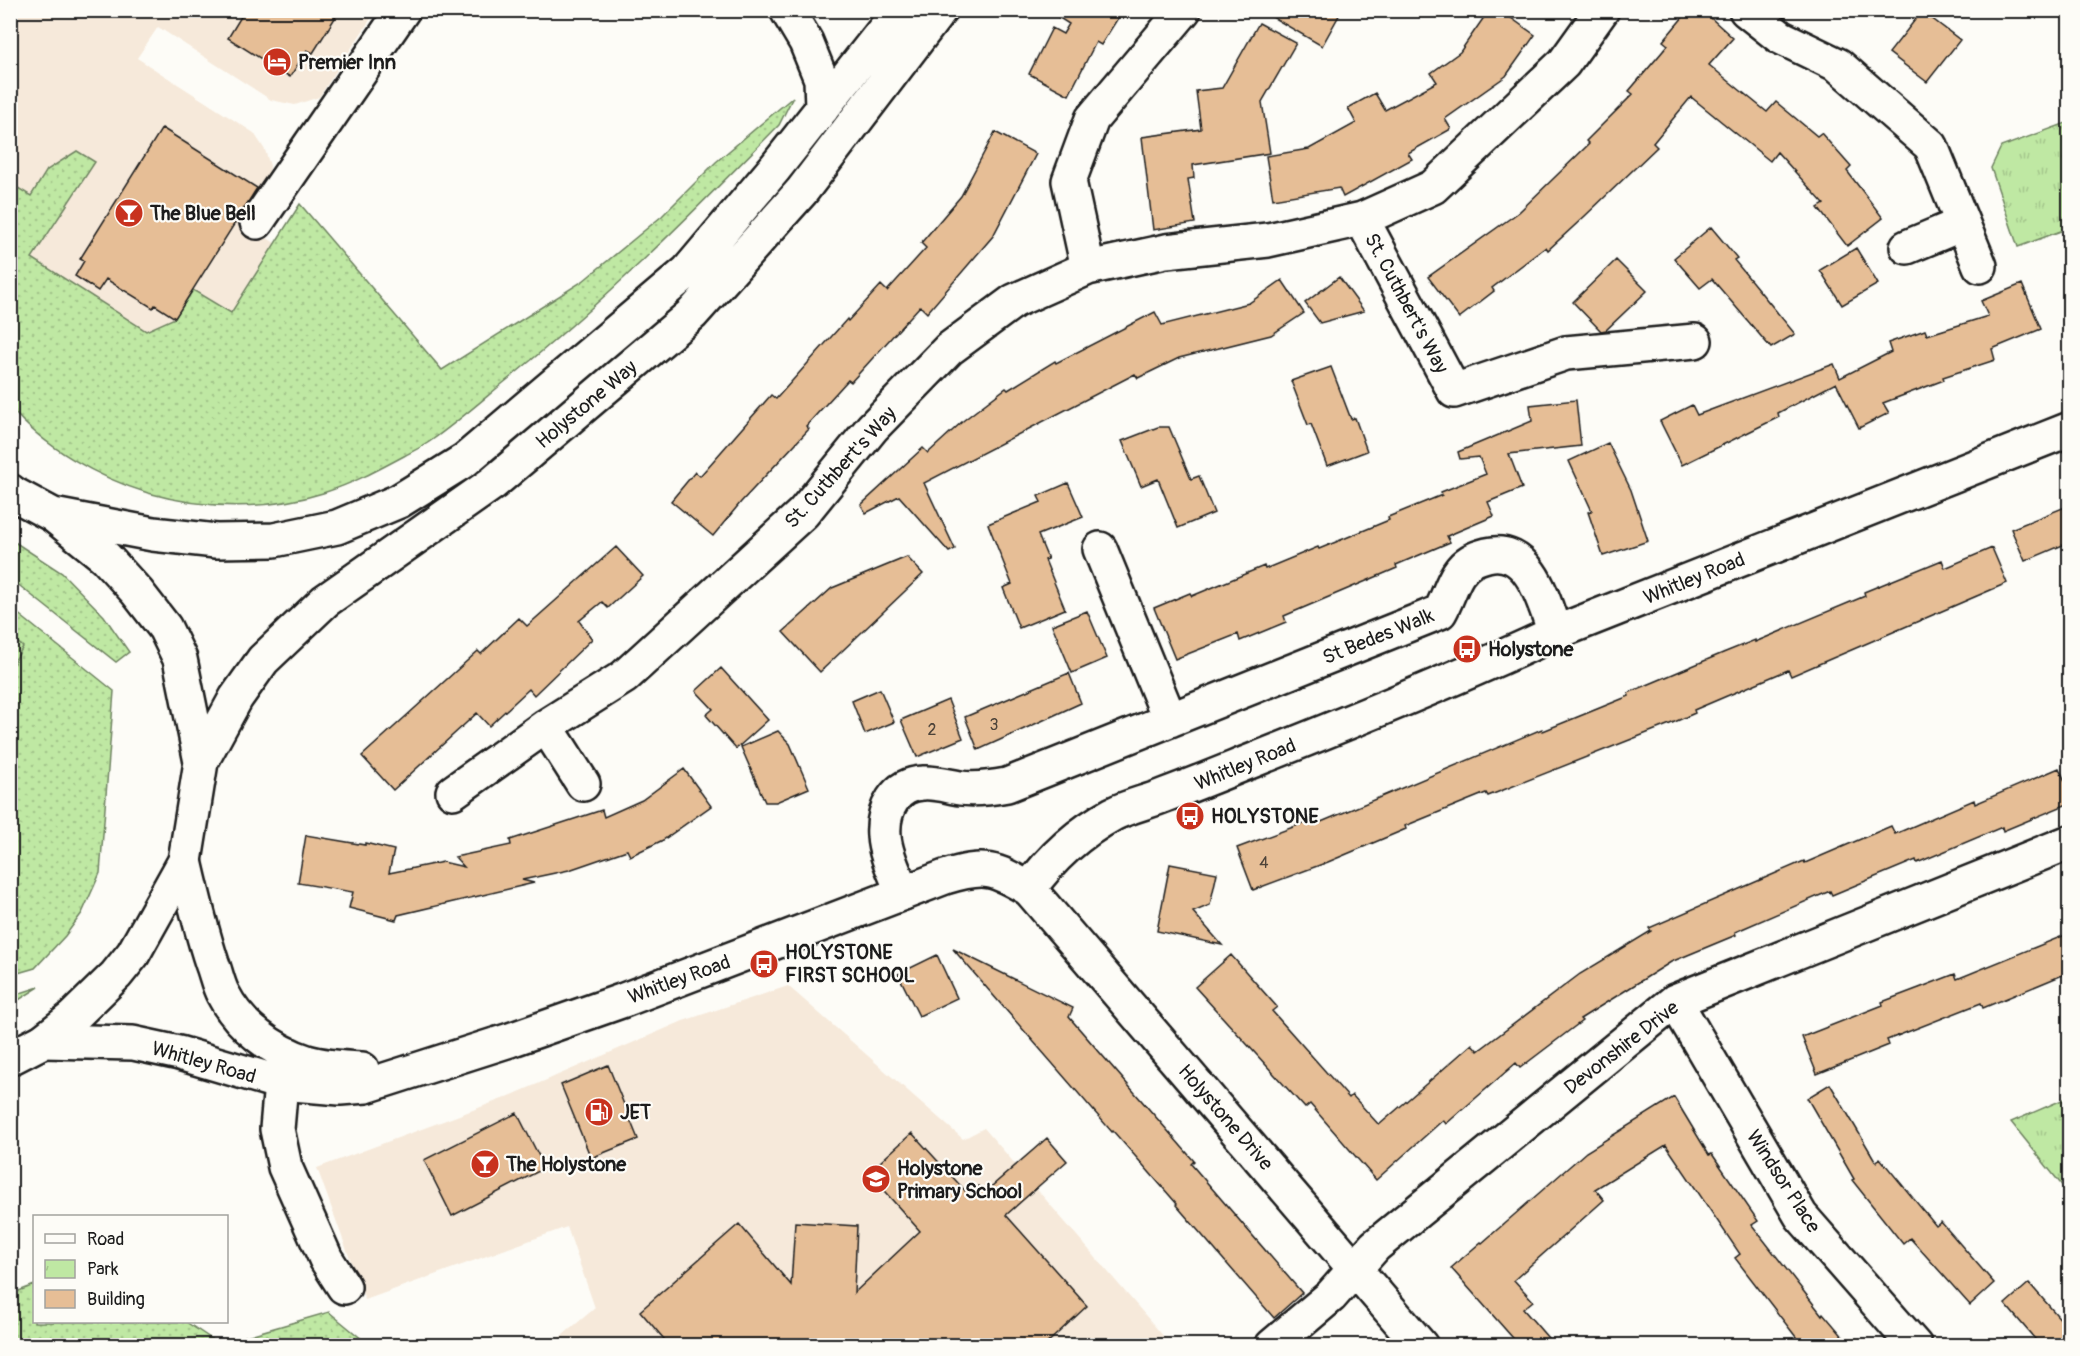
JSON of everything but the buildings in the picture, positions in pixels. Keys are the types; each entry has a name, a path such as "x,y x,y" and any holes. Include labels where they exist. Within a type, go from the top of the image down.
{"street":[{"path":"257,222 403,10"},
{"path":"787,10 806,42 821,79 822,109"},
{"name":"Holystone Way","path":"53,515 153,534 216,541 274,540 337,527 399,501 465,460 688,272 900,10"},
{"name":"Holystone Way","path":"201,762 236,698 263,660 325,601 493,483 692,314 802,191 940,10"},
{"path":"1088,268 1069,181 1092,119 1185,10"},
{"name":"St. Cuthbert's Way","path":"453,792 546,726 624,677 803,513 872,428 949,349 1014,301 1088,268 1166,251 1268,240 1362,219 1433,187 1564,63 1602,10"},
{"path":"1746,10 1779,37 1838,65 1931,146 1980,266"},
{"name":"St. Cuthbert's Way","path":"1362,219 1454,391 1566,353 1695,341"},
{"path":"1907,247 1962,224"},
{"name":"Whitley Road","path":"43,1041 133,1043 151,1046 281,1083 340,1088 366,1086 510,1040 624,1000 971,869 989,869 1029,889 1057,855 1084,832 1115,813 1329,730 1556,633 2070,429"},
{"path":"10,1058 43,1041 72,1018 116,975 133,954 185,861 201,762 180,659 165,628 137,592 105,557 53,515 11,492"},
{"path":"1100,549 1170,720"},
{"name":"St Bedes Walk","path":"903,893 884,837 885,820 890,803 898,792 908,785 924,783 985,789 1007,785 1440,612 1458,574 1473,558 1493,553 1515,557 1533,576 1556,633"},
{"path":"546,726 583,784"},
{"name":"Devonshire Drive","path":"1283,1342 1331,1296 1355,1267 1384,1239 1675,1001 2070,842"},
{"name":"Whitley Road","path":"185,861 200,927 223,994 240,1018 257,1036 308,1062 338,1067 368,1069 432,1064"},
{"name":"Holystone Drive","path":"1029,889 1421,1346"},
{"name":"Windsor Place","path":"1675,1001 1802,1216 1915,1346"},
{"path":"281,1083 277,1129 285,1167 326,1259 344,1287"}],"shaded area":[{"name":"The Blue Bell","path":"10,11 376,11 319,97 295,105 271,100 158,27 137,58 254,133 265,150 270,166 268,181 242,222 275,243 300,204 417,343 11,363"},
{"name":"Holystone Primary School","path":"788,986 963,1139 984,1128 1171,1345 551,1345 595,1308 567,1227 365,1300 317,1168 505,1098 683,1021"}],"green space":[{"path":"793,97 779,125 678,226 575,323 432,440 344,485 301,499 257,505 213,505 169,498 129,487 92,470 55,448 23,422 10,407 10,183 31,196 47,170 77,151 95,162 32,258 146,331 175,318 193,290 231,313 300,204 442,370 583,281 662,216 716,162"},
{"path":"2069,122 2069,228 2018,247 1991,168 2001,147"},
{"path":"10,539 62,573 104,616 129,652 116,662 11,579"},
{"path":"11,608 114,691 100,873 82,913 65,936 35,968 11,975 10,667 22,647 11,637"},
{"path":"11,637 23,647 11,667"},
{"path":"39,987 11,1005 11,996"},
{"path":"2069,1097 2069,1194 2011,1122"},
{"path":"33,1285 33,1323 188,1323 219,1344 329,1312 369,1345 11,1345 11,1294"}],"place":[{"name":"Premier Inn","path":"277,62"},
{"name":"The Blue Bell","path":"129,213"},
{"name":"Holystone","path":"1467,649"},
{"name":"HOLYSTONE","path":"1190,816"},
{"name":"HOLYSTONE FIRST SCHOOL","path":"764,964"},
{"name":"JET","path":"599,1112"},
{"name":"The Holystone","path":"485,1164"},
{"name":"Holystone Primary School","path":"876,1179"}]}
